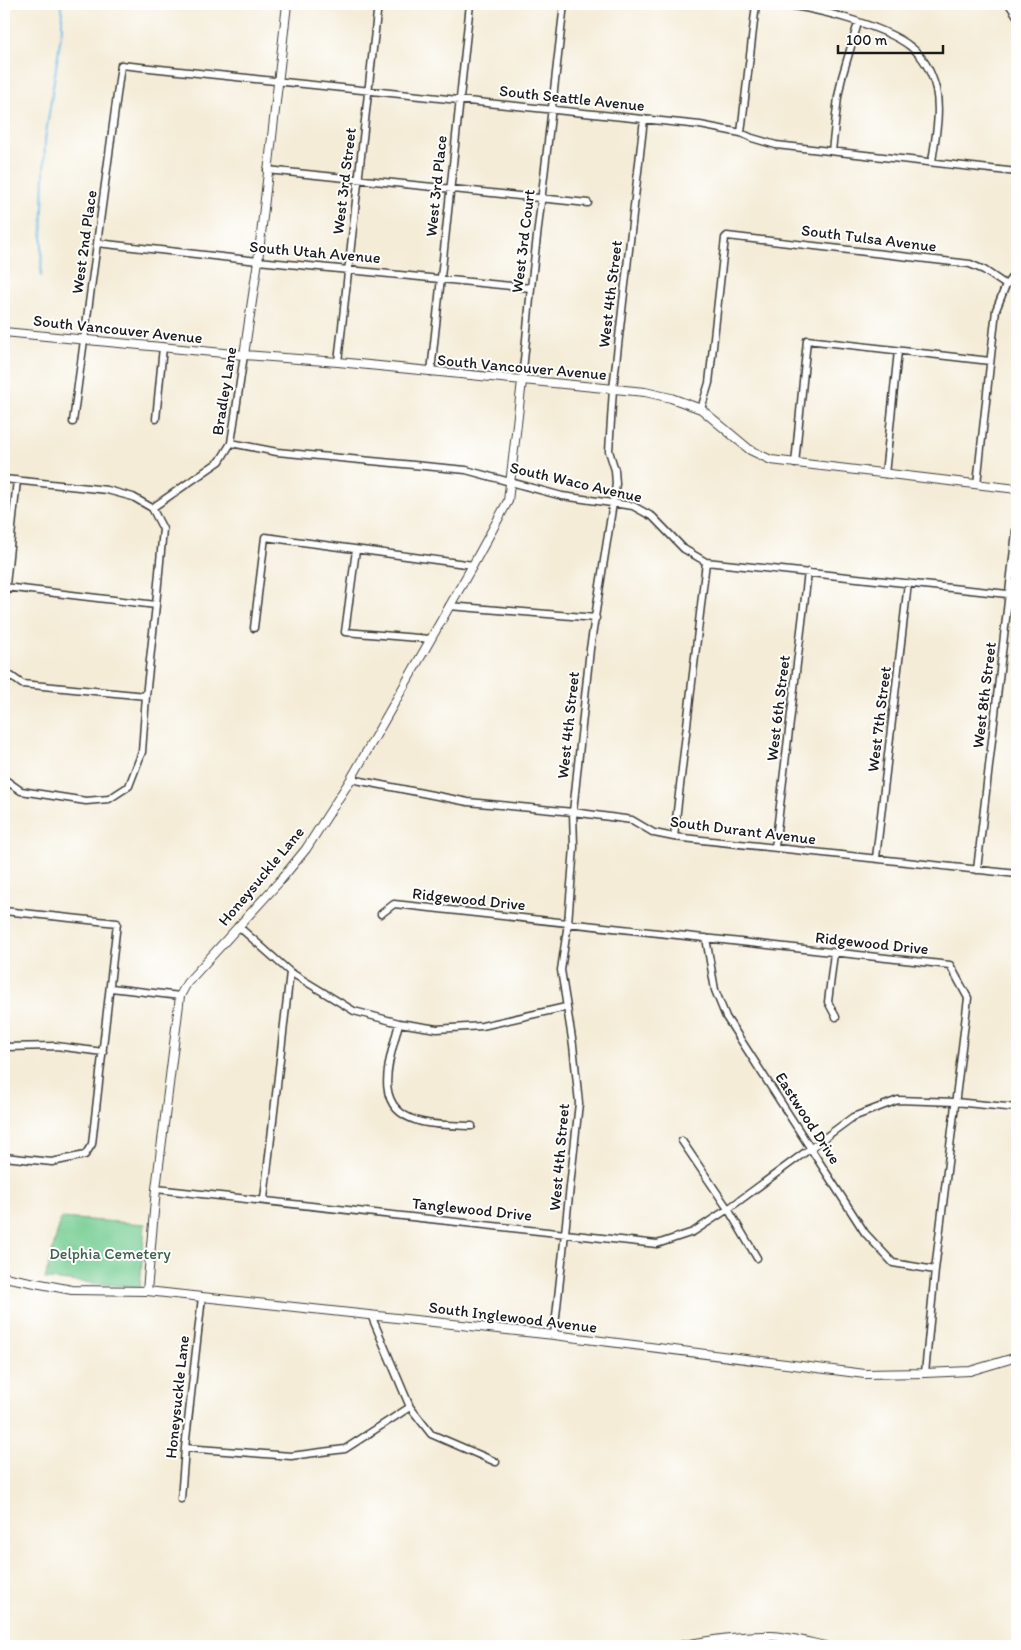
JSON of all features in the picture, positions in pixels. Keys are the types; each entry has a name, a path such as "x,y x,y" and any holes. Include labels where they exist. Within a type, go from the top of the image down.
{"street":[{"name":"Bradley Lane","path":"152,508 220,461 231,443 258,261 286,4"},
{"name":"West 3rd Street","path":"338,362 378,4"},
{"name":"West 3rd Place","path":"430,372 470,4"},
{"name":"West 3rd Court","path":"510,482 564,4"},
{"path":"741,133 756,4"},
{"path":"774,4 791,5 822,12 858,23 898,38 918,54 928,70 936,89 938,100 932,162"},
{"path":"1009,4 1017,16"},
{"path":"832,151 842,77 858,23"},
{"name":"South Seattle Avenue","path":"121,65 700,124 741,133 776,145 1017,172"},
{"name":"West 2nd Place","path":"73,422 121,65"},
{"name":"West 4th Street","path":"554,1335 579,1103 573,1045 561,970 568,923 574,847 572,812 590,649 614,504 615,470 609,451 613,389 644,119"},
{"path":"267,170 588,203"},
{"name":"South Tulsa Avenue","path":"701,409 708,383 725,238 727,236 970,264 984,270 1006,285"},
{"name":"South Utah Avenue","path":"97,242 258,261 347,268 531,288"},
{"path":"977,484 996,310 1006,285 1017,270"},
{"name":"South Vancouver Avenue","path":"4,332 645,392 671,398 701,409 750,450 771,460 1017,489"},
{"path":"795,464 807,340 990,361"},
{"path":"156,419 163,347"},
{"path":"885,474 898,351"},
{"name":"South Waco Avenue","path":"231,443 277,452 466,470 562,496 633,506 653,516 684,549 706,562 1017,595"},
{"path":"4,479 107,490 133,497 152,508 163,529 142,752 129,786 109,799 86,801 21,791 4,779"},
{"path":"4,604 17,480"},
{"name":"Honeysuckle Lane","path":"146,1291 156,1189 180,996 187,983 279,882 306,849 351,779 508,501 510,482"},
{"name":"West 8th Street","path":"977,870 1017,523"},
{"path":"254,628 265,537 473,565"},
{"path":"356,550 345,632 430,639"},
{"path":"674,837 706,562"},
{"name":"West 6th Street","path":"775,848 808,572"},
{"name":"West 7th Street","path":"876,858 908,583"},
{"path":"6,587 156,605"},
{"path":"449,606 596,618"},
{"path":"4,671 22,684 146,696"},
{"name":"South Durant Avenue","path":"351,779 468,802 632,820 654,832 674,837 1017,874"},
{"name":"Ridgewood Drive","path":"381,914 394,904 950,965 968,998 935,1270 925,1373"},
{"path":"4,911 117,923 92,1144 86,1155 52,1162 4,1157"},
{"path":"238,926 290,972 354,1011 399,1023 437,1029 482,1026 566,1007"},
{"name":"Eastwood Drive","path":"706,938 716,990 726,1017 865,1233 893,1263 935,1270"},
{"path":"834,953 828,1002 836,1017"},
{"path":"264,1200 290,972"},
{"path":"111,988 180,996"},
{"path":"399,1023 386,1086 390,1103 403,1114 418,1121 472,1126"},
{"path":"4,1047 56,1046 102,1052"},
{"name":"Tanglewood Drive","path":"156,1189 657,1244 693,1232 728,1209 853,1118 898,1100 955,1102 1017,1108"},
{"path":"682,1141 728,1209 757,1258"},
{"name":"South Inglewood Avenue","path":"4,1277 72,1290 146,1291 554,1335 865,1374 970,1370 1017,1357"},
{"name":"Honeysuckle Lane","path":"182,1499 185,1448 202,1297"},
{"path":"371,1315 410,1407 431,1434 496,1462"},
{"path":"185,1448 291,1456 346,1449 410,1407"},
{"path":"679,1646 723,1639 772,1636 825,1646"}],"green space":[{"name":"Delphia Cemetery","path":"61,1218 145,1224 140,1287 45,1279"}],"waterway":[{"path":"41,276 45,140 62,28 60,4"}]}
